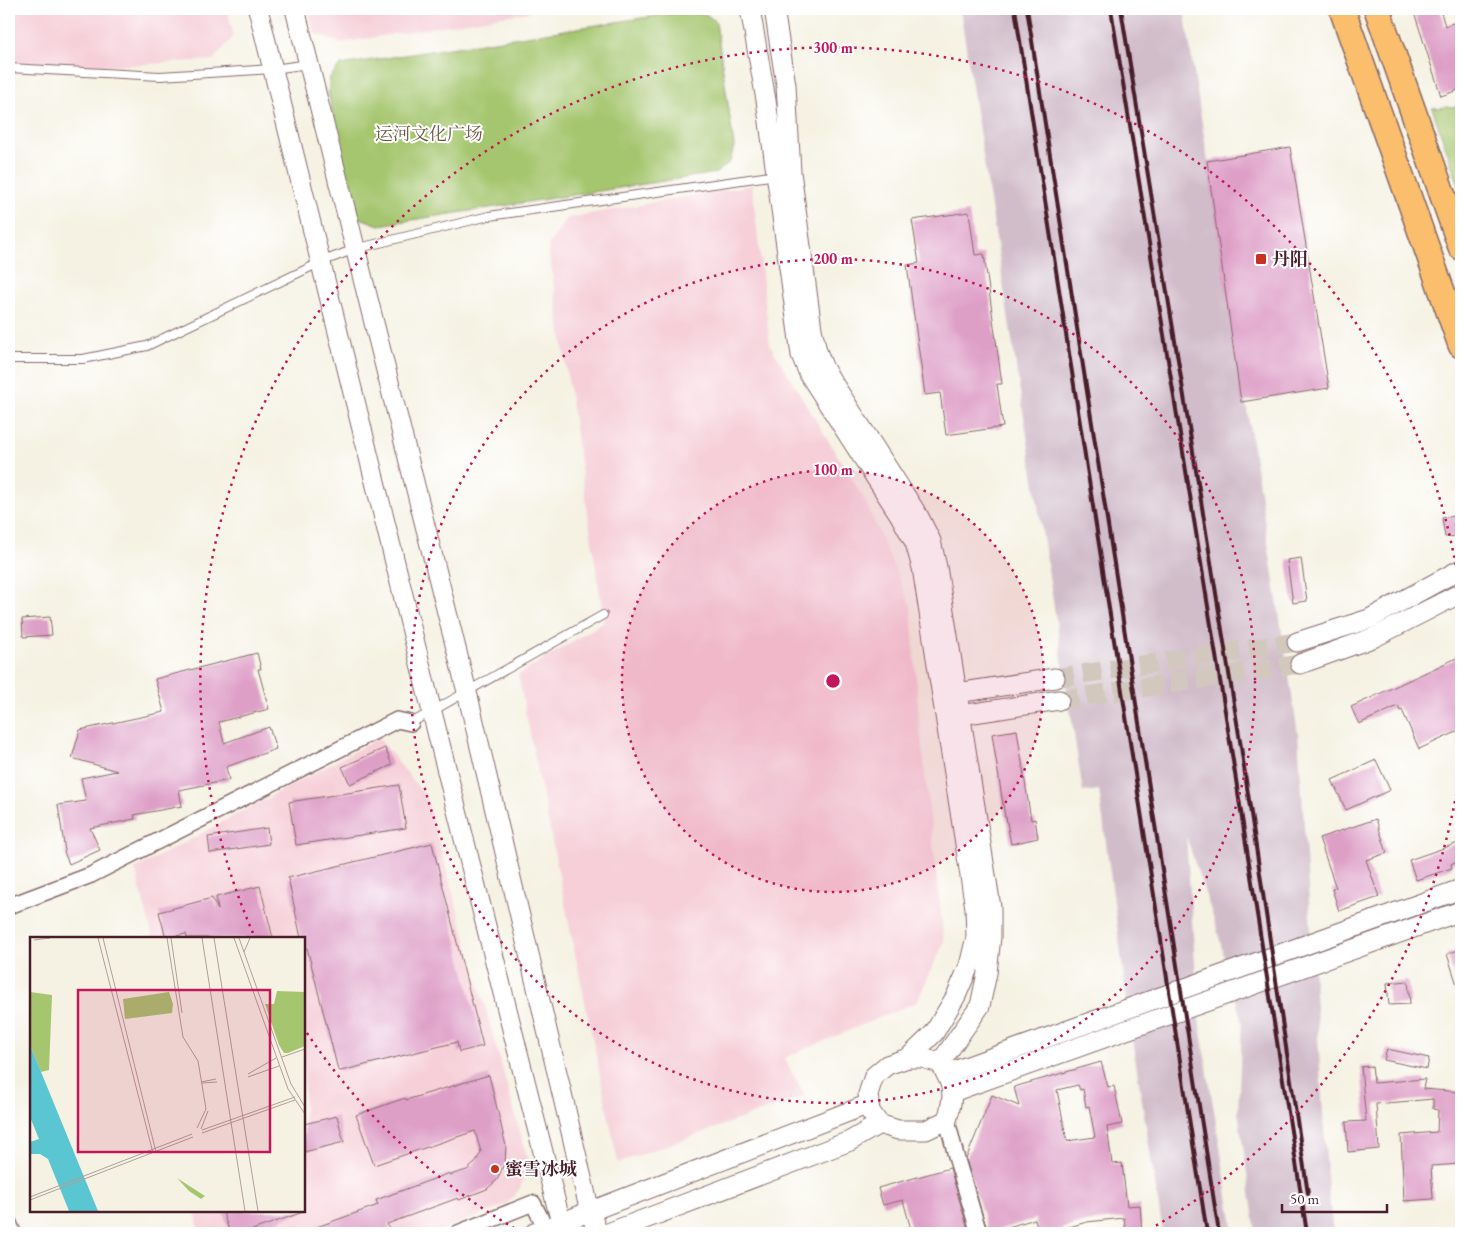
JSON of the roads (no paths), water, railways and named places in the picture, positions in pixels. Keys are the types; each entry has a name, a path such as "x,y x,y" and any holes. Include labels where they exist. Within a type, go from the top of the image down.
{"main road":[{"path":"1342,9 1461,345"},
{"path":"1377,9 1461,247"}],"street":[{"path":"258,9 432,712 551,1230"},
{"path":"295,9 467,692 590,1212 598,1233"},
{"path":"750,9 763,83 784,173"},
{"path":"774,9 786,85 784,173 800,354 809,374 899,514 915,544 922,568 950,699 976,908 976,937 969,966 956,996 934,1033 908,1058"},
{"path":"1297,642 1369,618 1461,569"},
{"path":"1300,664 1375,636 1461,593"},
{"path":"950,699 1055,678"},
{"path":"946,1076 980,1006 987,973 991,937 991,906 961,715 950,699"},
{"path":"961,715 1059,700"},
{"path":"9,906 91,875 396,720 412,724"},
{"path":"946,1076 1461,889"},
{"path":"946,1076 1461,911"},
{"path":"947,1120 926,1130 898,1130 879,1124 870,1111 869,1104 868,1094 874,1076 887,1065 908,1058 922,1058 946,1076 953,1101 947,1120 956,1160 979,1233"},
{"path":"551,1230 590,1212 869,1104"},
{"path":"608,1233 850,1141 879,1124"},
{"path":"458,1233 533,1203 551,1230"},
{"path":"9,1223 13,1233"}],"lane":[{"path":"9,68 160,76 273,69 309,64"},
{"path":"9,359 83,359 147,346 321,262 355,249 489,216 784,173"},
{"path":"412,724 603,615"}],"tunnel":[{"path":"1055,678 1297,642"},
{"path":"1059,700 1300,664"}],"railway":[{"path":"1015,9 1207,1233"},
{"path":"1027,9 1219,1233"},
{"path":"1111,9 1231,748 1307,1233"},
{"path":"1121,9 1241,747 1308,1194"}],"place":[{"name":"丹阳","path":"1261,259"},
{"name":"蜜雪冰城","path":"495,1169"}],"park label":[{"name":"运河文化广场","path":"429,134"}]}
